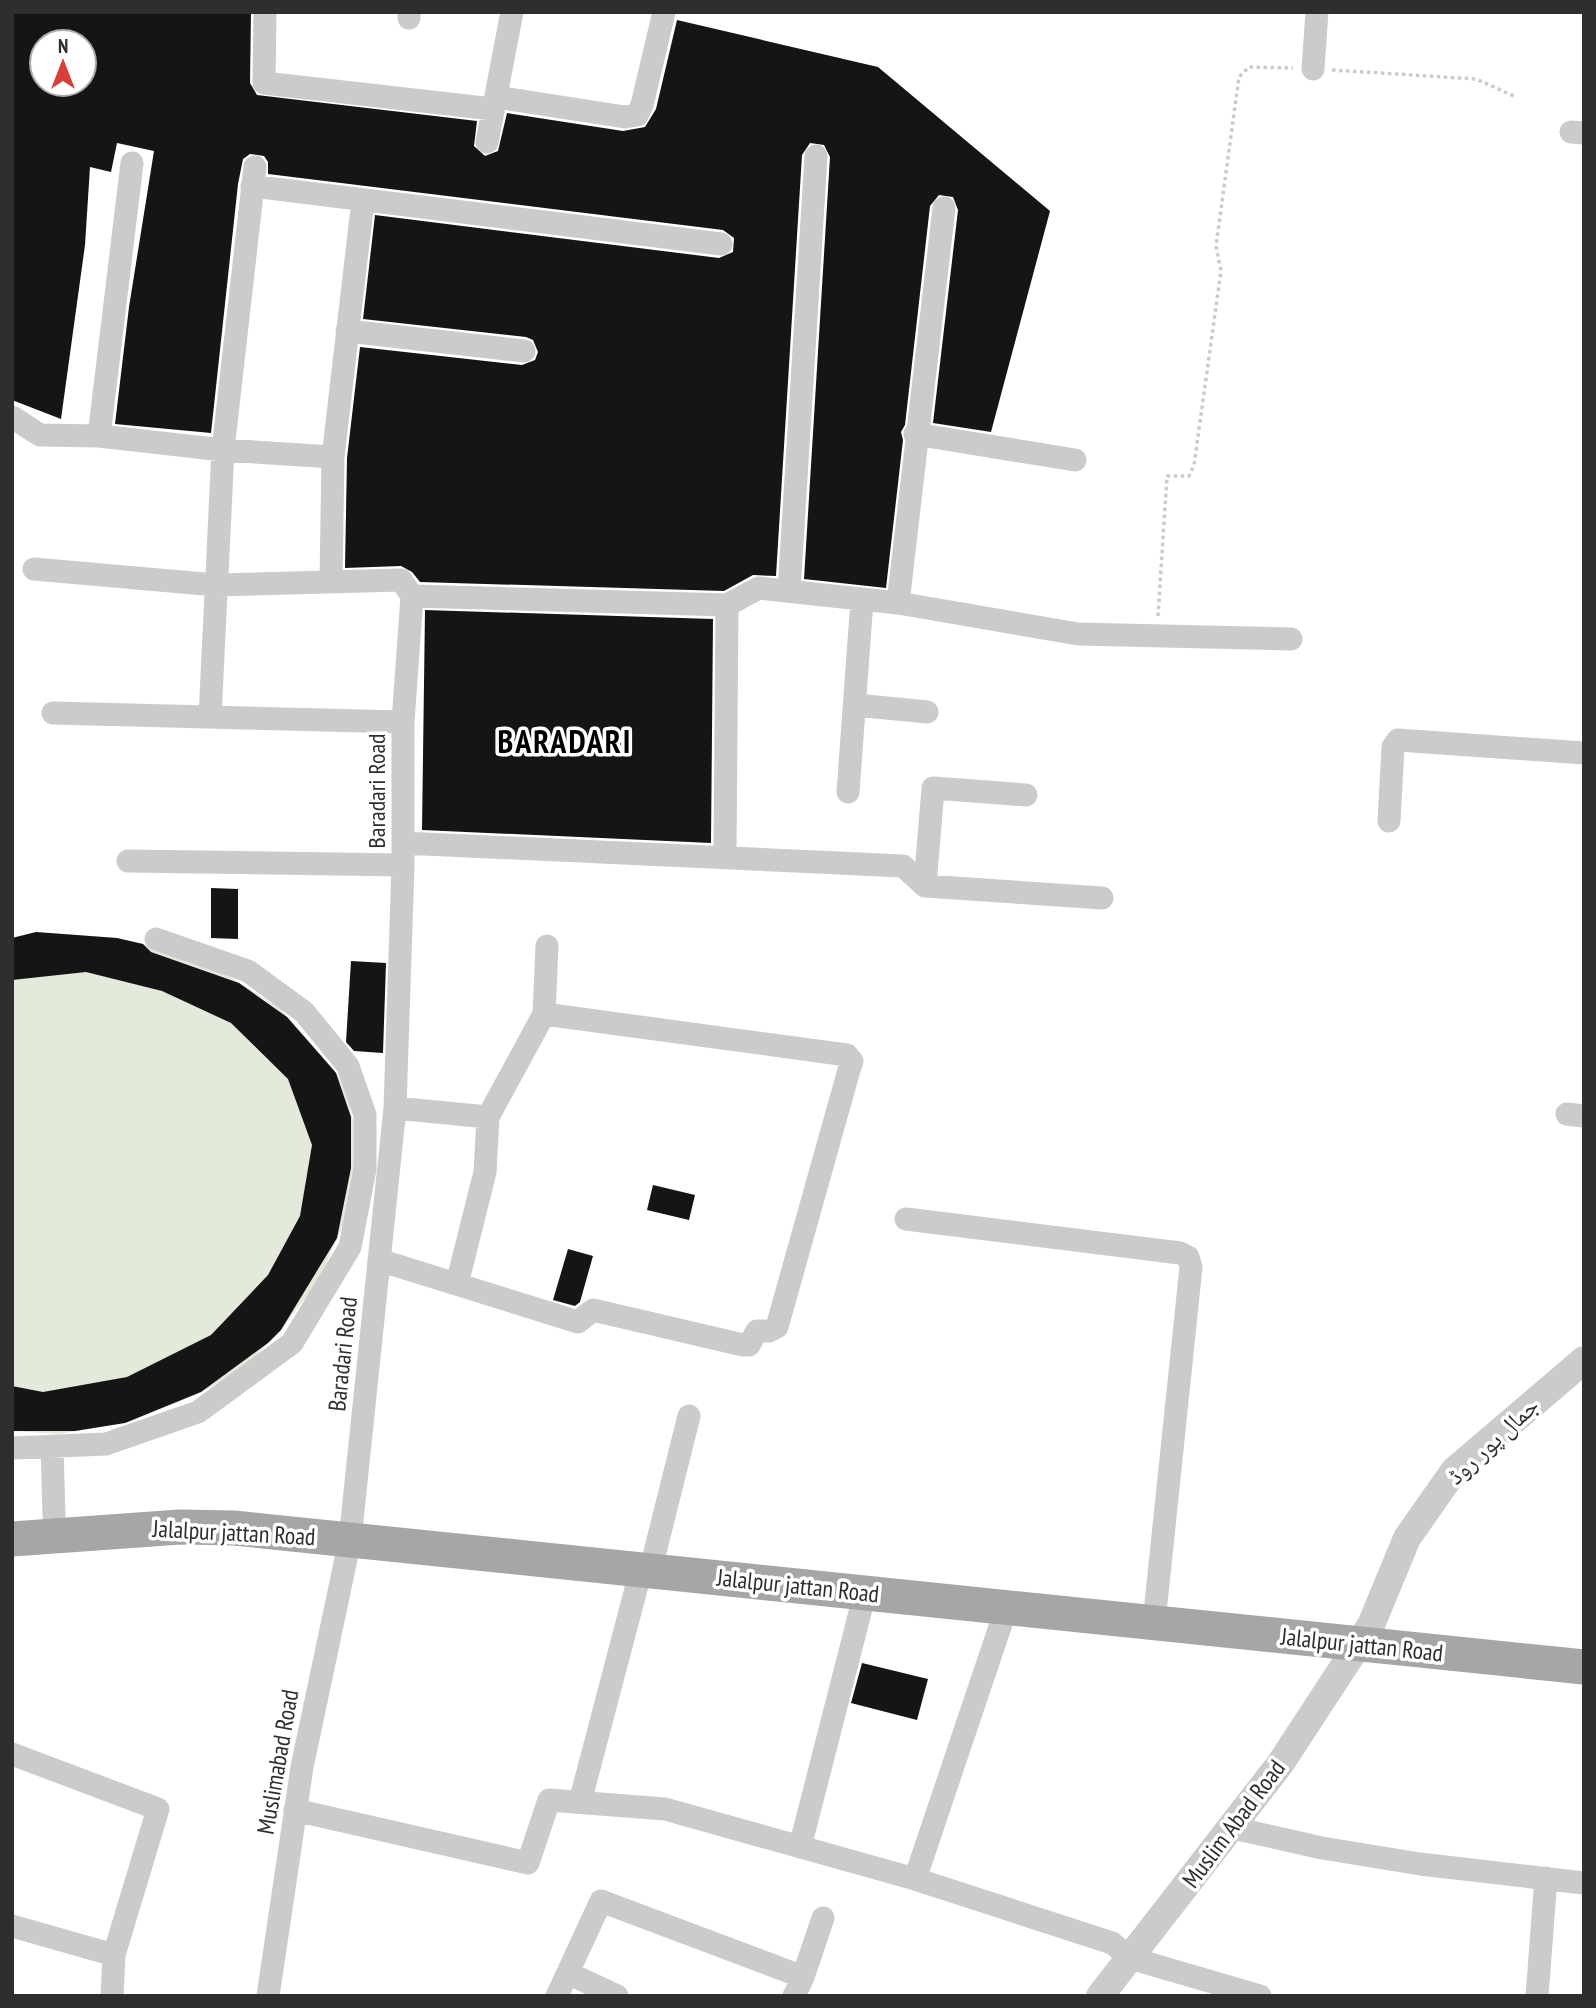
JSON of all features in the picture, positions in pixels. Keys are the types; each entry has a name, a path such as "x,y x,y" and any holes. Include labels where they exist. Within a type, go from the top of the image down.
{"main road":[{"name":"Jalalpur jattan Road","path":"12,1520 178,1508 351,1530 764,1573 1156,1602 1584,1667"},
{"name":"Jalalpur jattan Road","path":"12,1539 180,1527 351,1530"},
{"name":"Jalalpur jattan Road","path":"764,1573 865,1593 1006,1609 1365,1635 1584,1645"}],"street":[{"path":"265,12 264,83 625,117 637,115 642,105 664,12"},
{"path":"487,142 512,12"},
{"path":"1313,69 1317,12"},
{"path":"789,590 816,156"},
{"path":"99,436 132,163"},
{"path":"210,717 223,450 253,176 363,200 721,244"},
{"path":"331,581 333,457 363,200"},
{"path":"898,603 915,434 944,208"},
{"path":"347,331 524,351"},
{"path":"12,417 40,435 99,436 223,450 333,457"},
{"path":"915,434 1075,460"},
{"path":"34,569 216,585 401,580 412,596 727,605 759,588 898,603 1078,634 1291,639"},
{"name":"Baradari Road","path":"351,1530 396,1108 403,854 403,722 412,596"},
{"path":"848,792 862,600"},
{"path":"725,857 727,605"},
{"path":"856,705 927,712"},
{"path":"53,713 403,722"},
{"path":"1389,821 1393,747 1398,740 1584,753"},
{"path":"925,886 933,788 1026,795"},
{"path":"128,861 403,854 725,857 903,866 925,886 1102,898"},
{"path":"12,1448 106,1444 198,1412 292,1343 350,1247 365,1169 365,1115 348,1066 304,1012 248,971 156,939"},
{"path":"457,1284 485,1172 488,1117 544,1014 547,946"},
{"path":"379,1260 578,1322 593,1310 743,1345 749,1345 757,1331 769,1331 777,1327 852,1061 847,1055 544,1014"},
{"path":"396,1108 488,1117"},
{"path":"906,1219 1180,1253 1188,1257 1191,1267 1156,1602"},
{"name":"جمال پور روڈ","path":"1365,1635 1408,1538 1454,1471 1584,1360"},
{"path":"579,1802 689,1416"},
{"path":"52,1447 54,1516"},
{"name":"Muslimabad Road","path":"268,1996 295,1810 328,1634 351,1530"},
{"path":"800,1847 865,1593"},
{"path":"915,1879 1006,1609"},
{"name":"Muslim Abad Road","path":"1100,1996 1280,1764 1365,1635"},
{"path":"12,1754 158,1809 114,1955 112,1996"},
{"path":"295,1810 528,1863 549,1800 665,1810 915,1879 1112,1944 1130,1958 1260,1996"},
{"path":"1233,1828 1322,1848 1420,1864 1584,1883"},
{"path":"1537,1996 1546,1878"},
{"path":"557,1996 601,1901 799,1986 823,1918"},
{"path":"12,1926 114,1955"},
{"path":"568,1973 617,1996"}],"path":[{"path":"1157,636 1167,477 1185,477 1193,469 1221,271 1216,246 1238,77 1245,69 1260,66 1476,79 1514,96"}],"shaded area":[{"path":"36,932 117,938 198,957 280,1008 343,1080 358,1141 352,1205 319,1280 281,1330 244,1368 202,1392 132,1421 60,1434 12,1431 12,938"}],"building":[{"path":"12,12 251,12 250,83 257,95 477,121 474,146 485,156 498,151 507,113 623,131 645,127 656,109 677,20 878,67 1050,211 991,432 933,423 958,210 953,197 939,195 930,206 905,425 901,432 903,440 886,588 804,579 830,157 824,145 810,143 802,155 776,576 753,575 724,591 420,582 412,572 401,566 345,568 347,458 360,347 522,365 535,360 538,352 533,340 526,337 363,319 375,215 719,258 733,252 734,238 723,230 268,174 268,162 264,156 250,154 243,159 238,184 211,433 115,424 129,307 154,151 117,143 111,172 90,167 85,245 61,419 12,400"},
{"path":"425,610 713,619 711,843 422,830"},
{"path":"211,888 238,889 238,939 211,938"},
{"path":"36,932 117,938 143,944 151,952 239,983 287,1017 336,1073 351,1117 351,1168 337,1238 281,1330 268,1343 201,1392 125,1423 75,1431 12,1431 12,1386 43,1392 127,1377 211,1335 268,1275 300,1216 312,1145 288,1079 231,1023 162,991 86,972 12,980 12,938"},
{"path":"351,961 386,963 383,1053 354,1051 346,1042"},
{"path":"653,1185 695,1195 689,1220 647,1210"},
{"path":"568,1249 593,1256 580,1302 575,1306 553,1300"},
{"path":"862,1663 928,1679 917,1720 851,1703"}],"district":[{"name":"BARADARI","path":"565,742"}]}
